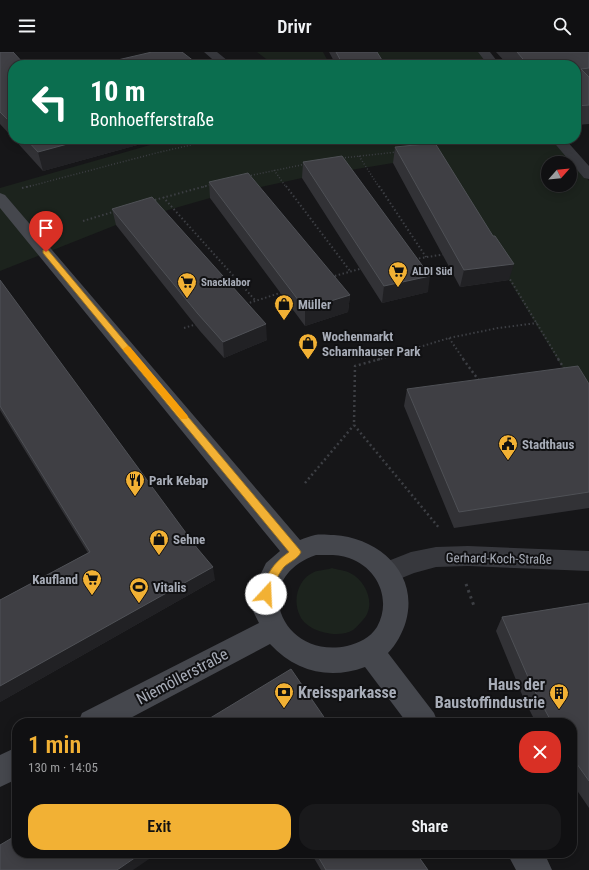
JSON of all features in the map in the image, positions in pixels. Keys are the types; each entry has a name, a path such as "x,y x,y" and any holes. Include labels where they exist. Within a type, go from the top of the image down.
{"main road":[{"path":"0,198 296,552"},
{"path":"335,545 355,549 373,559 387,573 394,586 397,600 396,615 391,628 382,641 370,651 350,660 328,661 306,656 286,645 273,629 266,612 266,594 271,577 281,563 296,552 315,546 335,545"},
{"name":"Niemöllerstraße","path":"102,718 273,629"},
{"path":"370,651 420,718"},
{"path":"0,772 12,765"},
{"path":"527,858 536,870"}],"street":[{"path":"210,52 220,60"},
{"path":"484,52 490,60"},
{"path":"562,144 589,175"},
{"name":"Gerhard-Koch-Straße","path":"387,573 424,559 455,556 589,561"}],"path":[{"path":"18,189 195,144"},
{"path":"428,144 431,149"},
{"path":"336,159 404,151"},
{"path":"359,156 426,257"},
{"path":"245,176 306,164"},
{"path":"274,170 350,271"},
{"path":"148,202 216,183"},
{"path":"163,197 255,300"},
{"path":"83,222 118,210"},
{"path":"411,259 448,254"},
{"path":"328,278 365,268"},
{"path":"507,274 570,376"},
{"path":"242,305 284,291"},
{"path":"184,328 199,323"},
{"path":"305,483 354,425 355,366 449,338 498,328 537,323"},
{"path":"449,338 480,382"},
{"path":"354,425 448,539 474,606"}],"shaded area":[{"path":"257,52 323,52 327,60 267,60"},
{"path":"369,52 478,52 485,60 374,60"},
{"path":"154,144 557,144 568,156 541,156 541,192 577,192 577,167 589,181 589,411 509,280 432,159 393,163 302,178 210,198 116,225 0,271 0,188"},
{"path":"332,568 348,572 356,577 365,588 368,595 369,609 366,615 353,630 347,633 332,634 316,630 304,622 298,610 298,591 300,585 308,575"}],"building":[{"path":"0,52 13,52 20,60 8,60 8,120 0,112"},
{"path":"152,52 182,52 192,60 118,60"},
{"path":"336,52 377,52 382,60 340,60"},
{"path":"517,52 589,52 589,68 581,69 581,60 524,60"},
{"path":"581,69 589,77 589,105 581,106"},
{"path":"31,144 68,144 38,152"},
{"path":"436,144 493,236 495,236 514,264 464,270 395,147"},
{"path":"342,156 430,276 384,286 303,162"},
{"path":"248,173 350,295 305,309 209,182"},
{"path":"152,197 266,324 223,342 198,314 112,209"},
{"path":"0,280 197,548 213,567 0,686 0,600 90,552 0,406"},
{"name":"Stadthaus","path":"578,366 589,384 589,492 459,512 407,389"},
{"name":"Haus der Baustoffindustrie","path":"589,603 589,781 577,764 577,718 549,718 531,684 502,617"},
{"path":"291,669 325,718 210,718"},
{"path":"12,838 12,858 135,858 117,870 0,870 0,845"},
{"path":"319,858 420,858 428,870 326,870"}],"slow traffic":[{"path":"127,349 184,417"}],"place":[{"name":"ALDI Süd","path":"398,288"},
{"name":"Snacklabor","path":"187,299"},
{"name":"Müller","path":"284,321"},
{"name":"Wochenmarkt Scharnhauser Park","path":"308,360"},
{"name":"Stadthaus","path":"508,461"},
{"name":"Park Kebap","path":"135,497"},
{"name":"Sehne","path":"159,556"},
{"name":"Kaufland","path":"92,596"},
{"name":"Vitalis","path":"139,604"},
{"name":"Kreissparkasse","path":"284,709"},
{"name":"Haus der Baustoffindustrie","path":"559,710"}],"route":[{"path":"46,252 296,552 281,563 271,577 266,594"}]}
